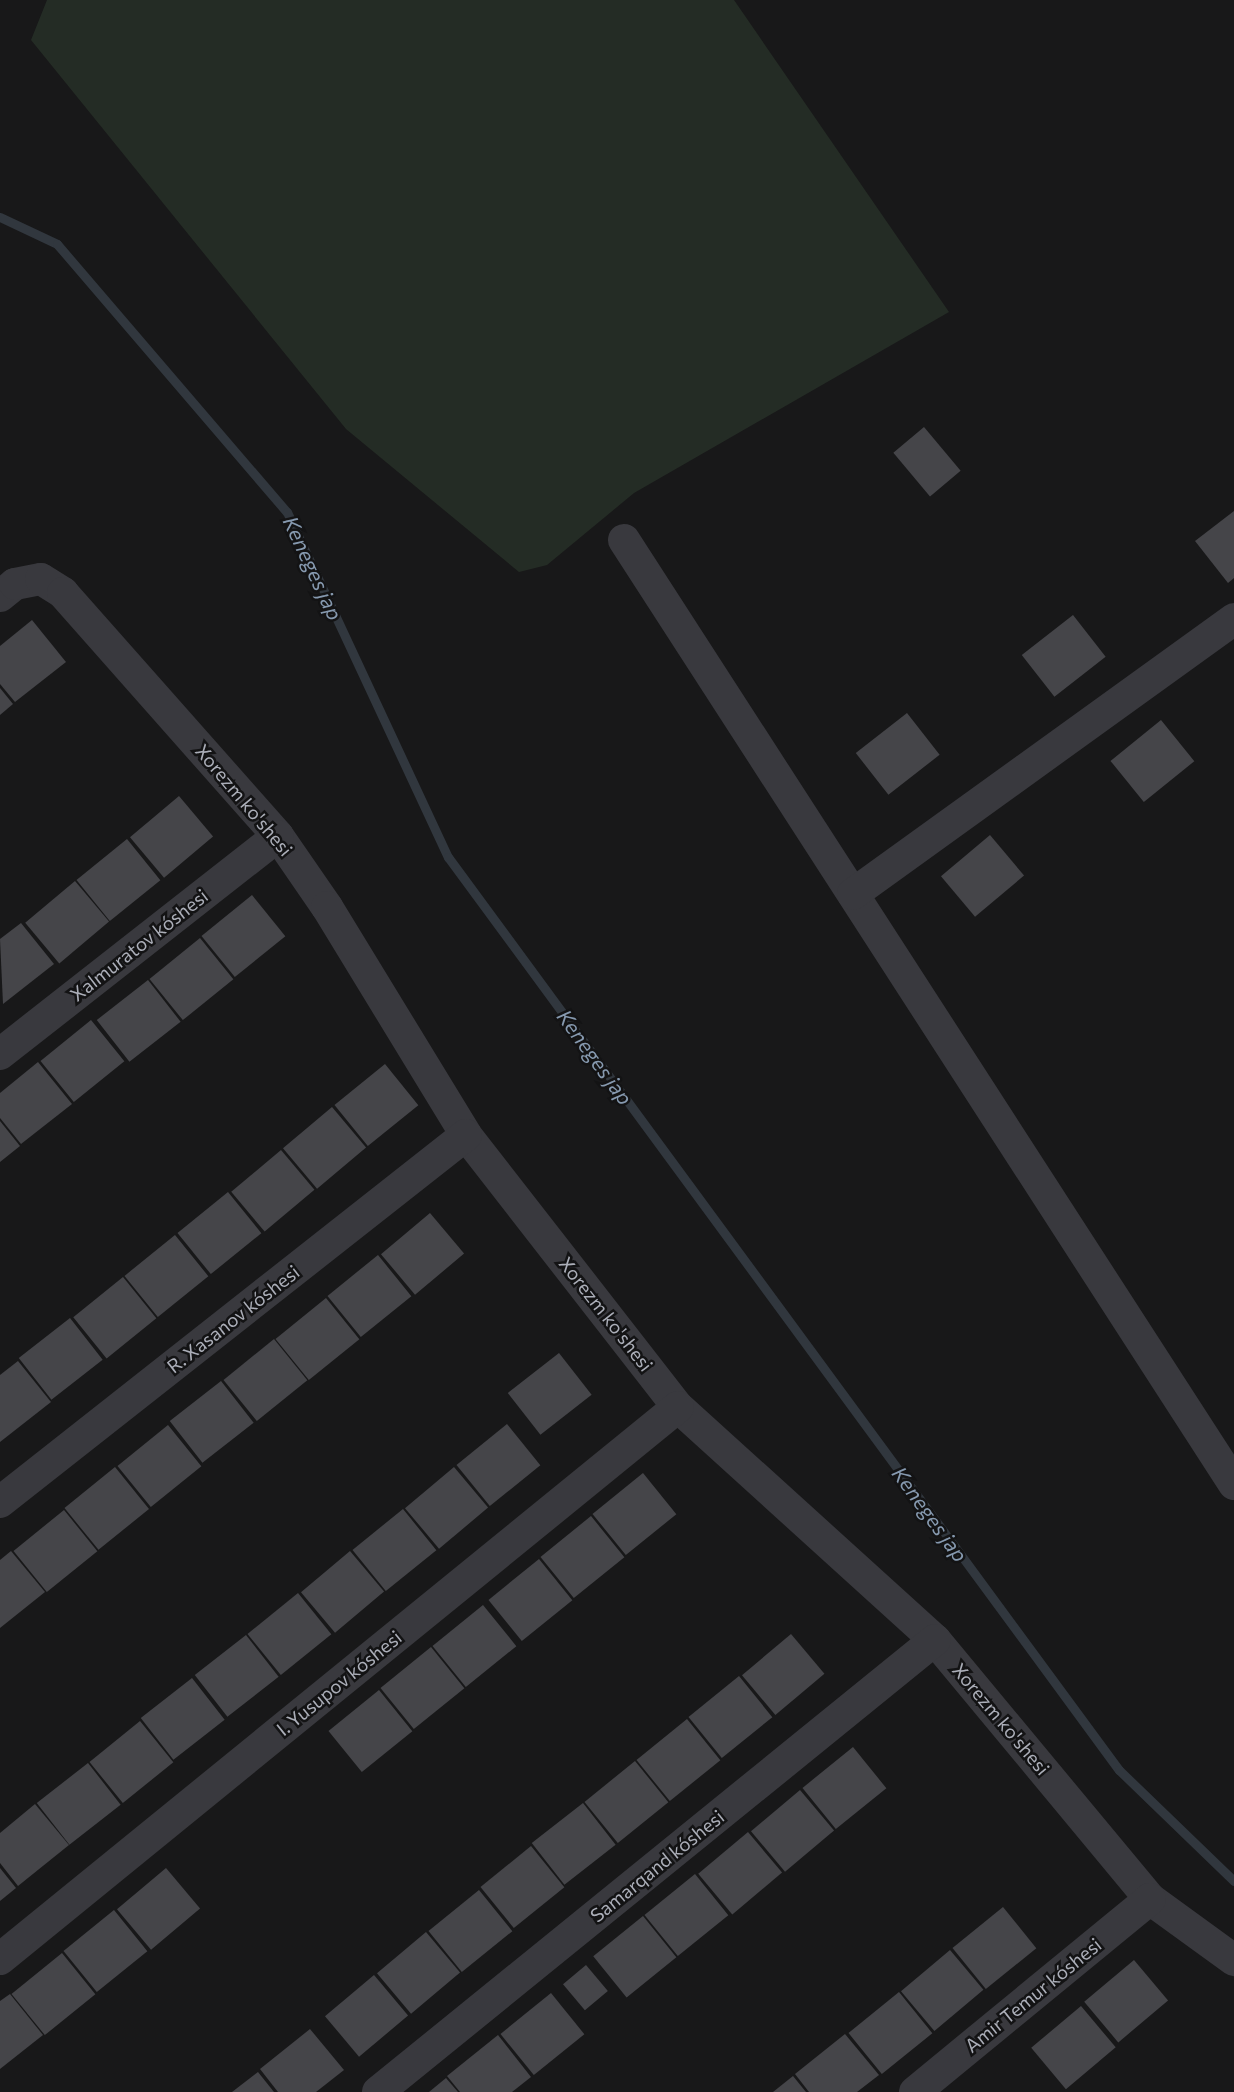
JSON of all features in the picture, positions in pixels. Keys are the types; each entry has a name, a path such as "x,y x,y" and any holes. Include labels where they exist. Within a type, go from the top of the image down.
{"street":[{"path":"624,540 1234,1484"},
{"name":"Xorezm ko'shesi","path":"0,596 15,583 41,579 63,593 278,835 327,907 466,1135 678,1407 935,1640 1150,1899 1234,1960"},
{"path":"853,894 1234,619"},
{"name":"Xalmuratov kóshesi","path":"0,1054 278,835"},
{"name":"R. Xasanov kóshesi","path":"0,1502 466,1135"},
{"name":"I. Yusupov kóshesi","path":"0,1959 678,1407"},
{"name":"Samarqand kóshesi","path":"379,2092 935,1640"},
{"name":"Amir Temur kóshesi","path":"915,2092 1150,1899"}],"shaded area":[{"path":"47,0 734,0 949,312 634,493 547,565 519,572 346,429 31,40"}],"building":[{"path":"924,427 961,471 930,496 893,453"},
{"path":"1234,511 1234,578 1228,583 1195,541"},
{"path":"1073,615 1106,657 1054,697 1022,655"},
{"path":"32,620 66,662 15,702 0,684 0,646"},
{"path":"0,688 13,704 0,715"},
{"path":"907,713 940,755 888,795 856,753"},
{"path":"1161,720 1194,761 1144,802 1110,761"},
{"path":"179,796 213,837 164,878 130,837"},
{"path":"990,835 1024,876 975,917 941,876"},
{"path":"127,839 160,880 110,921 76,880"},
{"path":"75,881 109,922 59,963 25,923"},
{"path":"252,895 285,936 235,977 201,936"},
{"path":"21,923 54,964 3,1004 0,939"},
{"path":"200,938 233,979 183,1020 149,979"},
{"path":"148,980 181,1022 129,1062 97,1020"},
{"path":"91,1020 124,1061 74,1102 40,1061"},
{"path":"38,1062 72,1104 21,1144 0,1118 0,1093"},
{"path":"385,1064 418,1105 368,1146 334,1105"},
{"path":"332,1107 366,1148 317,1189 283,1148"},
{"path":"0,1121 20,1146 0,1162"},
{"path":"281,1150 314,1190 265,1232 231,1192"},
{"path":"228,1192 261,1233 211,1274 177,1233"},
{"path":"430,1213 464,1254 415,1295 381,1254"},
{"path":"175,1235 208,1276 158,1317 124,1276"},
{"path":"378,1255 411,1296 361,1337 327,1296"},
{"path":"123,1277 156,1318 107,1358 73,1317"},
{"path":"326,1298 359,1339 309,1380 275,1339"},
{"path":"70,1318 103,1360 51,1400 19,1358"},
{"path":"274,1339 307,1380 257,1421 223,1380"},
{"path":"559,1353 592,1395 540,1435 508,1393"},
{"path":"18,1361 51,1402 0,1442 0,1375"},
{"path":"221,1381 254,1423 202,1463 170,1421"},
{"path":"507,1424 540,1465 490,1506 456,1465"},
{"path":"168,1425 201,1466 151,1507 117,1466"},
{"path":"115,1467 149,1509 98,1550 64,1508"},
{"path":"454,1467 488,1508 439,1549 405,1508"},
{"path":"643,1473 676,1514 626,1555 592,1514"},
{"path":"403,1509 436,1550 386,1591 352,1550"},
{"path":"64,1510 97,1551 47,1592 13,1551"},
{"path":"591,1516 624,1557 574,1598 540,1557"},
{"path":"11,1551 45,1592 0,1628 0,1560"},
{"path":"350,1551 384,1592 335,1633 301,1592"},
{"path":"539,1559 572,1600 522,1641 488,1600"},
{"path":"298,1593 331,1634 281,1675 247,1634"},
{"path":"483,1605 516,1646 466,1687 432,1646"},
{"path":"791,1634 824,1674 775,1715 742,1675"},
{"path":"246,1635 279,1677 227,1717 195,1675"},
{"path":"431,1647 464,1688 414,1729 380,1688"},
{"path":"739,1676 772,1717 722,1758 688,1717"},
{"path":"192,1678 225,1720 173,1760 141,1718"},
{"path":"379,1690 412,1731 362,1772 328,1731"},
{"path":"687,1719 720,1760 670,1801 636,1760"},
{"path":"140,1721 173,1762 123,1803 89,1762"},
{"path":"853,1747 886,1788 836,1829 802,1788"},
{"path":"635,1761 668,1802 618,1843 584,1802"},
{"path":"88,1763 121,1805 69,1845 37,1803"},
{"path":"800,1790 834,1831 785,1872 751,1831"},
{"path":"583,1803 616,1845 564,1885 532,1843"},
{"path":"35,1804 69,1845 18,1886 0,1863 0,1833"},
{"path":"748,1832 782,1873 732,1914 698,1874"},
{"path":"531,1846 564,1887 514,1928 480,1887"},
{"path":"0,1868 16,1888 0,1901"},
{"path":"166,1868 200,1909 151,1950 117,1909"},
{"path":"695,1874 728,1915 678,1956 644,1915"},
{"path":"479,1890 512,1931 462,1972 428,1931"},
{"path":"1003,1907 1036,1948 986,1989 952,1948"},
{"path":"114,1910 147,1951 97,1992 63,1951"},
{"path":"643,1916 676,1957 627,1997 593,1956"},
{"path":"426,1932 460,1973 411,2014 377,1973"},
{"path":"950,1950 983,1990 934,2031 901,1991"},
{"path":"62,1953 95,1994 45,2035 11,1994"},
{"path":"1134,1960 1168,2001 1118,2042 1084,2002"},
{"path":"586,1965 608,1991 585,2010 563,1984"},
{"path":"374,1975 408,2016 359,2057 325,2016"},
{"path":"899,1992 932,2033 882,2074 848,2033"},
{"path":"551,1993 584,2034 534,2075 500,2034"},
{"path":"10,1994 43,2035 0,2069 0,2001"},
{"path":"1081,2006 1116,2047 1066,2089 1031,2048"},
{"path":"310,2029 344,2070 316,2092 278,2092 260,2069"},
{"path":"845,2034 879,2075 857,2092 809,2092 795,2074"},
{"path":"498,2035 531,2077 512,2092 460,2092 447,2076"},
{"path":"258,2072 274,2092 232,2092"},
{"path":"793,2076 806,2092 773,2092"},
{"path":"446,2078 458,2092 429,2092"}],"waterway":[{"name":"Keneges jap","path":"0,217 57,244 287,512 448,857 1119,1770 1234,1881"}]}
